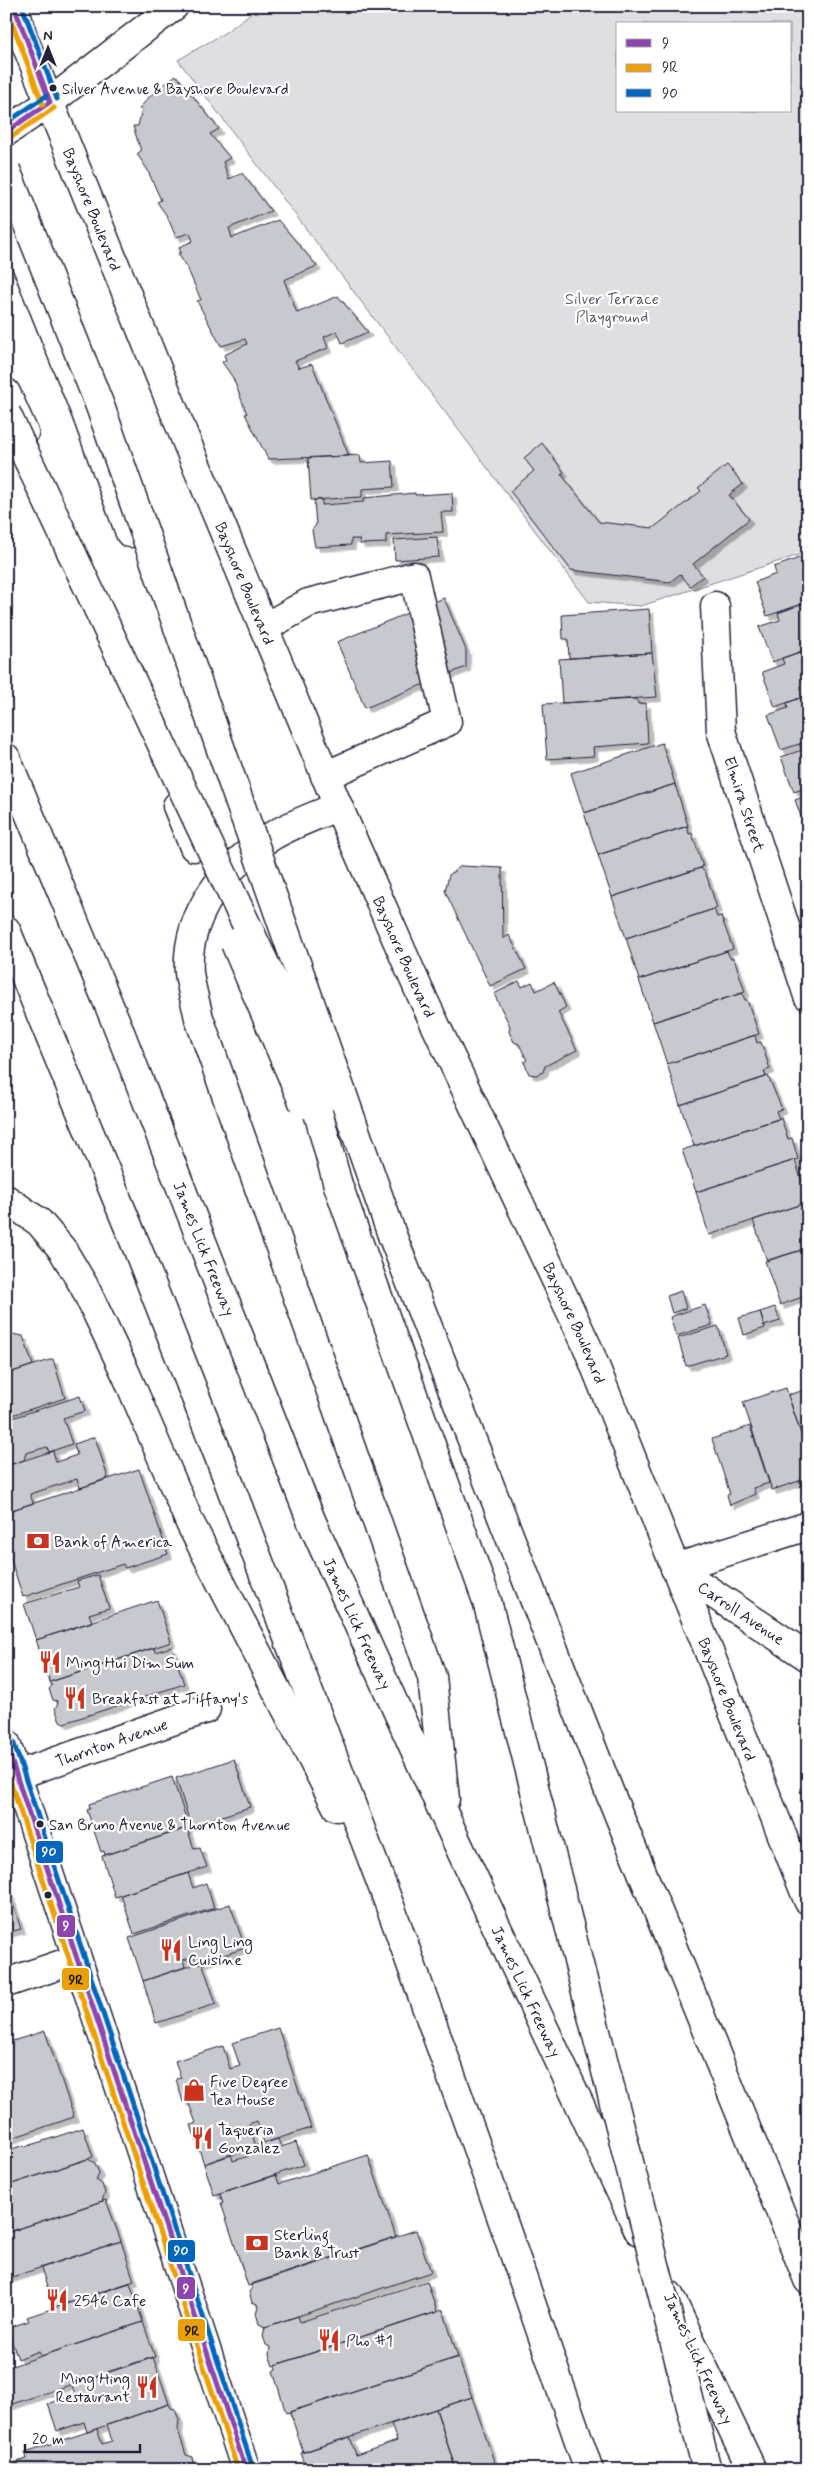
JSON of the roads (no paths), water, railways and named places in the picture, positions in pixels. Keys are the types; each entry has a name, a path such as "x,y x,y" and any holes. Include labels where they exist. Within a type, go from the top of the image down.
{"main road":[{"name":"Bayshore Boulevard","path":"14,6 50,102 325,776 418,988 587,1346 808,1900"},
{"path":"6,132 50,102 174,6"},
{"path":"6,170 100,406 392,1235 609,1791 808,2280"},
{"path":"6,214 86,413 236,824 338,1185"},
{"path":"6,393 198,856 338,1185 487,1601 707,2470"},
{"path":"6,413 392,1235"},
{"path":"264,628 308,603 414,576 447,722 325,776"},
{"name":"Elmira Street","path":"715,606 721,731 808,996"},
{"name":"James Lick Freeway","path":"6,758 118,1027 304,1504 448,1823 752,2470"},
{"path":"338,806 272,836 234,865 206,900 192,933 189,973 199,1018 432,1677 448,1823"},
{"path":"6,930 68,1078 188,1377 393,1914 498,2206 589,2470"},
{"path":"6,1199 39,1222 62,1248 84,1286 126,1374 190,1524 393,1914"},
{"path":"675,1568 808,1526"},
{"name":"Carroll Avenue","path":"675,1568 808,1657"},
{"name":"Thornton Avenue","path":"17,1775 206,1709"},
{"path":"6,1743 246,2470"},
{"path":"6,1983 77,1958"}],"place":[{"name":"Silver Avenue & Bayshore Boulevard","path":"53,88"},
{"name":"Bank of America","path":"38,1541"},
{"name":"Ming Hui Dim Sum","path":"50,1662"},
{"name":"Breakfast at Tiffany's","path":"75,1698"},
{"name":"San Bruno Avenue & Thornton Avenue","path":"40,1824"},
{"name":"Ling Ling Cuisine","path":"171,1950"},
{"name":"Five Degree Tea House","path":"194,2090"},
{"name":"Taqueria Gonzalez","path":"202,2138"},
{"name":"Sterling Bank & Trust","path":"257,2243"},
{"name":"2546 Cafe","path":"57,2300"},
{"name":"Pho #1","path":"329,2340"},
{"name":"Ming Hing Restaurant","path":"147,2387"}],"park label":[{"name":"Silver Terrace Playground","path":"612,307"}]}
